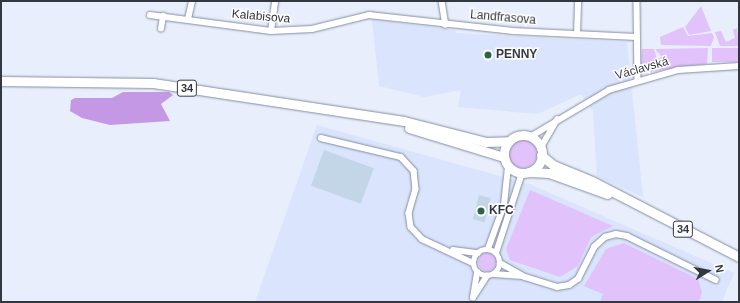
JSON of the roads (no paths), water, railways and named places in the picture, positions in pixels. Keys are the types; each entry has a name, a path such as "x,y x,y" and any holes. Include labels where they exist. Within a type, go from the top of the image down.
{"main road":[{"name":"34","path":"1,81 153,83 277,100 410,122 486,142 509,141"},
{"name":"34","path":"371,116 506,162"},
{"path":"519,136 530,137 541,152 538,164 525,172 506,162 509,141 519,136"},
{"name":"34","path":"541,152 553,164 592,181 627,201 739,257"},
{"name":"34","path":"525,172 549,173 627,201"}],"street":[{"path":"188,19 192,1"},
{"path":"271,31 275,1"},
{"path":"442,1 446,25"},
{"path":"577,34 578,1"},
{"path":"637,1 636,37 638,81"},
{"name":"Kalabisova","path":"150,15 271,31 312,29 369,16"},
{"path":"161,29 163,16"},
{"name":"Landfrasova","path":"369,16 446,25 636,37"},
{"name":"Václavská","path":"530,137 598,95 638,81 685,69 739,66"},
{"name":"Václavská","path":"541,152 559,118"},
{"path":"321,138 401,157 414,171 416,189 409,213 411,227 422,239 450,250 473,263 477,272 473,298 487,276"},
{"path":"488,249 504,205 506,162"},
{"path":"525,172 496,252 500,263 525,276 557,287 569,285 578,279 594,247 605,237 616,234 627,236 716,280"},
{"path":"450,250 478,253 488,249 496,252"},
{"path":"473,263 478,253"},
{"path":"494,274 500,263"},
{"path":"477,272 487,276 494,274 525,276"}],"place":[{"name":"PENNY","path":"488,55"},
{"name":"KFC","path":"481,211"}]}
